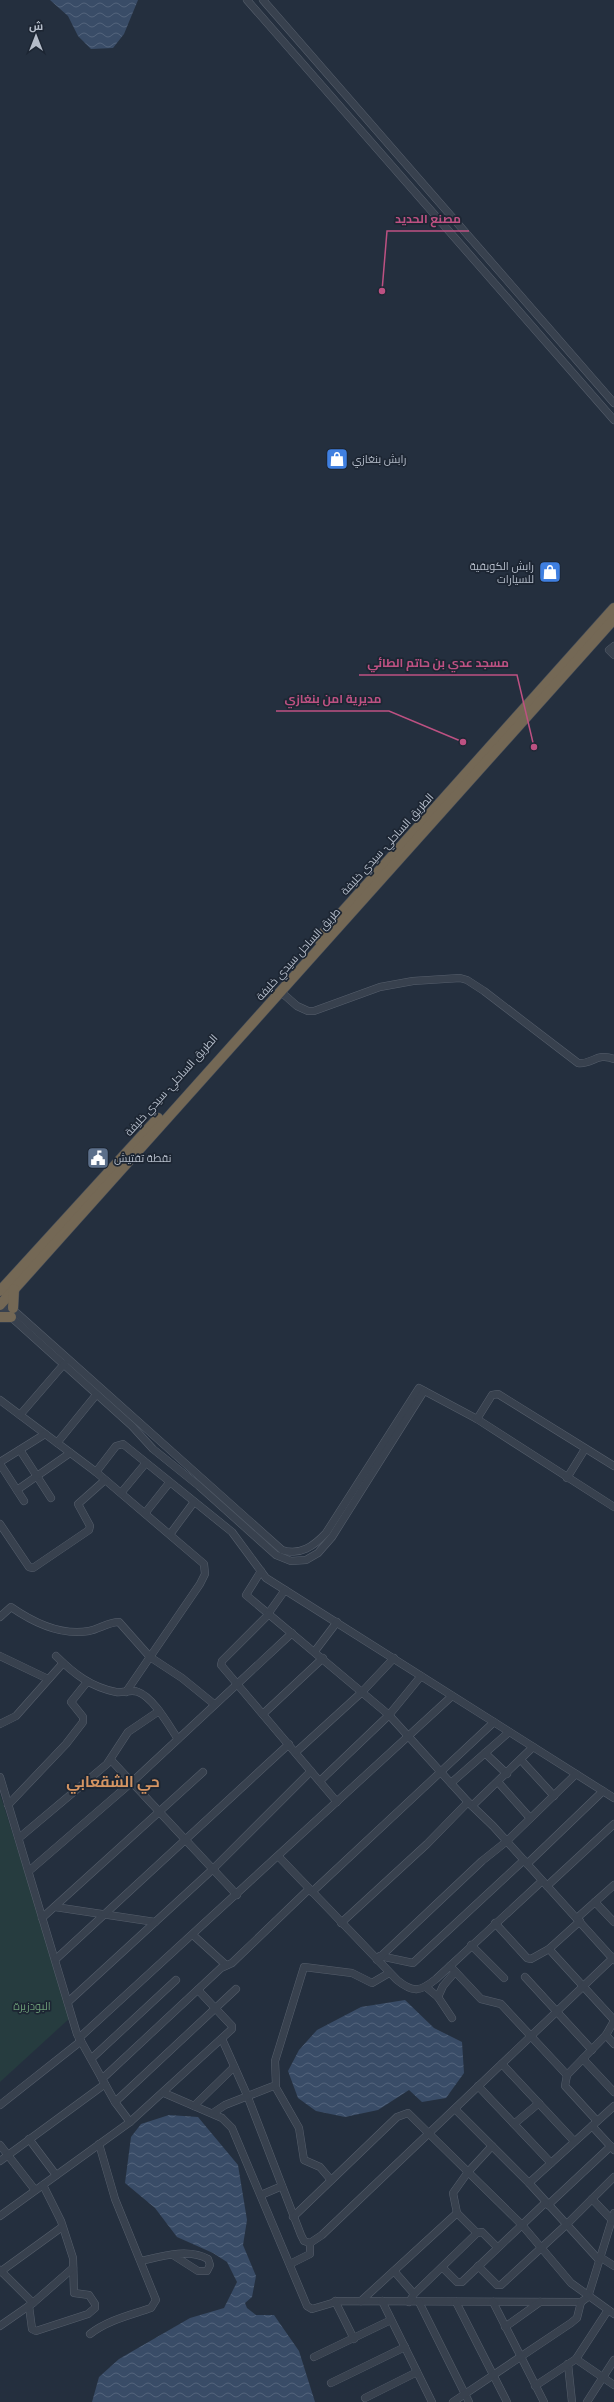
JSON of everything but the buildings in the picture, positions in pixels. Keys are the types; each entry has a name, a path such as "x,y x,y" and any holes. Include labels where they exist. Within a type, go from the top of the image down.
{"highway":[{"name":"الطريق الساحلي- سيدي خليفة","path":"1,1300 288,974 614,608"},
{"name":"طريق الساحل سيدي خليفة","path":"1,1300 14,1289 614,620"},
{"path":"0,1318 12,1313 14,1289"}],"street":[{"path":"247,0 614,420"},
{"path":"263,0 614,403"},
{"path":"614,646 610,650 614,655"},
{"path":"281,992 302,1009 314,1011 380,987 413,981 460,978 467,980 484,991 578,1063 586,1063 603,1056 614,1059"},
{"path":"1,1300 12,1313 96,1395 142,1432"},
{"path":"12,1313 178,1464 282,1550 302,1551 329,1535 421,1389 476,1419 614,1507"},
{"path":"20,1415 64,1364"},
{"path":"476,1419 492,1395 498,1394 614,1466"},
{"path":"58,1443 96,1395"},
{"path":"0,1400 96,1472 202,1560 205,1574 126,1692"},
{"path":"24,1501 0,1463 45,1434"},
{"path":"96,1472 119,1444 123,1444 145,1464 232,1532 266,1578 614,1798"},
{"path":"567,1478 585,1449"},
{"path":"20,1450 51,1498"},
{"path":"17,1490 70,1453"},
{"path":"121,1493 145,1464"},
{"path":"0,1524 29,1567 33,1568 89,1530 90,1526 78,1504 105,1480"},
{"path":"146,1512 170,1483"},
{"path":"171,1533 194,1502"},
{"path":"261,1571 245,1593 389,1714 470,1804 507,1841 579,1919 613,1959 322,2235 310,2243"},
{"path":"285,1590 269,1614 222,1661 221,1665 337,1802"},
{"path":"0,1618 7,1608 11,1607 37,1623 72,1631 85,1631 119,1622 150,1657 182,1678 214,1704"},
{"path":"315,1651 337,1622"},
{"path":"29,1872 132,1782 292,1633"},
{"path":"0,1656 48,1679"},
{"path":"56,1656 86,1682 102,1688 126,1692 138,1692 160,1712 178,1739"},
{"path":"263,1714 323,1658"},
{"path":"296,1752 362,1692 394,1658"},
{"path":"0,1724 16,1716 63,1663"},
{"path":"320,1782 389,1714 421,1676"},
{"path":"8,1805 66,1744 83,1722 83,1717 71,1702 86,1682"},
{"path":"0,2105 80,2039 452,1696"},
{"path":"19,1838 111,1760 128,1732 160,1712"},
{"path":"0,2160 104,2081 198,1990 226,1965 232,1963 494,1722"},
{"path":"451,1783 509,1732"},
{"path":"56,1959 289,1744"},
{"path":"341,1923 470,1804 507,1774 533,1747"},
{"path":"485,1753 507,1774"},
{"path":"111,1760 237,1895"},
{"path":"521,1760 554,1796"},
{"path":"68,2002 213,1869 311,1771"},
{"path":"42,1918 203,1772"},
{"path":"378,1958 482,1861 507,1841 576,1774"},
{"path":"0,1777 80,2039 92,2058 115,2102 130,2122"},
{"path":"498,1782 530,1818"},
{"path":"378,1958 413,1963 604,1791"},
{"path":"279,1857 341,1923 378,1958 389,1972 407,1988 415,1990 426,1987 495,1923 545,1883 614,1824"},
{"path":"495,1923 527,1958 535,1958 549,1949 595,1902 614,1885"},
{"path":"595,1902 614,1922"},
{"path":"55,1907 155,1922"},
{"path":"193,1936 226,1965"},
{"path":"471,1945 504,1978"},
{"path":"443,2268 459,2282 522,2225 612,2148 565,2086 567,2074 606,2035 614,2021 549,1949"},
{"path":"450,1966 480,1999 501,2004 567,2074"},
{"path":"331,2180 320,2167 304,2160 299,2128 275,2086 276,2057 304,1967 352,1973 372,1983 389,1972"},
{"path":"438,1997 443,1986 455,1972"},
{"path":"525,1977 592,2050"},
{"path":"92,2058 176,1980"},
{"path":"426,1987 438,1997 452,2018"},
{"path":"115,2102 236,1989"},
{"path":"0,2216 130,2122 164,2094 222,2039 232,2026 198,1990"},
{"path":"606,2035 614,2044"},
{"path":"222,2039 247,2095 293,2217 304,2241 310,2243"},
{"path":"583,2059 614,2092"},
{"path":"502,2064 574,2141"},
{"path":"194,2106 234,2067"},
{"path":"213,2113 225,2105 247,2095 275,2086"},
{"path":"478,2086 551,2163"},
{"path":"164,2094 213,2113 222,2118 232,2128 310,2309 335,2301 581,2302 588,2297 613,2216 592,2199"},
{"path":"514,2124 539,2103"},
{"path":"529,2183 614,2106"},
{"path":"455,2109 529,2183 546,2204 600,2259 614,2266"},
{"path":"293,2217 404,2113 408,2113 522,2225 571,2283 588,2297 614,2314"},
{"path":"29,2139 56,2175"},
{"path":"90,2334 100,2327 131,2314 151,2308 156,2304 156,2298 115,2199 99,2144"},
{"path":"0,2145 36,2190"},
{"path":"477,2233 457,2213 453,2193 468,2172 492,2146"},
{"path":"478,2266 499,2286 566,2225 614,2177"},
{"path":"43,2185 51,2204 57,2211 73,2258 74,2293 89,2295 95,2304 92,2310 34,2331 31,2305 0,2271 62,2227"},
{"path":"261,2195 282,2186"},
{"path":"361,2301 457,2213"},
{"path":"409,2302 414,2294 443,2268 477,2233 482,2232 498,2247"},
{"path":"290,2264 310,2254 310,2243"},
{"path":"141,2261 173,2255 195,2254 208,2259 210,2265 207,2271 198,2272 173,2255"},
{"path":"0,2326 31,2305 73,2268"},
{"path":"394,2271 414,2294"},
{"path":"335,2301 354,2339"},
{"path":"382,2301 417,2372 429,2401"},
{"path":"419,2302 469,2402"},
{"path":"456,2302 506,2402"},
{"path":"493,2302 544,2402"},
{"path":"505,2327 540,2302"},
{"path":"453,2402 577,2318 581,2302"},
{"path":"535,2386 576,2359 608,2310"},
{"path":"314,2357 391,2320"},
{"path":"331,2383 404,2347"},
{"path":"576,2359 614,2385"},
{"path":"587,2402 614,2360"},
{"path":"568,2364 572,2402"},
{"path":"365,2398 417,2372"}],"green space":[{"name":"البودزيرة","path":"0,1794 71,2017 0,2082"}],"water":[{"path":"50,0 138,0 124,34 113,48 91,49 78,36 68,16"},
{"path":"405,2000 434,2028 462,2042 464,2073 446,2098 422,2102 409,2090 378,2110 345,2117 316,2111 298,2098 288,2071 299,2050 317,2030 361,2007"},
{"path":"169,2115 198,2117 238,2165 247,2220 243,2245 256,2276 252,2297 245,2303 247,2308 256,2315 274,2315 299,2351 315,2402 92,2402 99,2377 119,2359 190,2318 224,2308 237,2282 227,2262 213,2253 177,2237 155,2208 125,2183 131,2137 141,2124"}],"place":[{"name":"مصنع الحديد","path":"382,291"},
{"name":"رابش بنغازي","path":"337,459"},
{"name":"رابش الكويفية للسيارات","path":"550,572"},
{"name":"مديرية امن بنغازي","path":"463,742"},
{"name":"مسجد عدي بن حاتم الطائي","path":"534,747"},
{"name":"نقطة تفتيش","path":"98,1158"}],"district":[{"name":"حي الشقعابي","path":"113,1781"}]}
